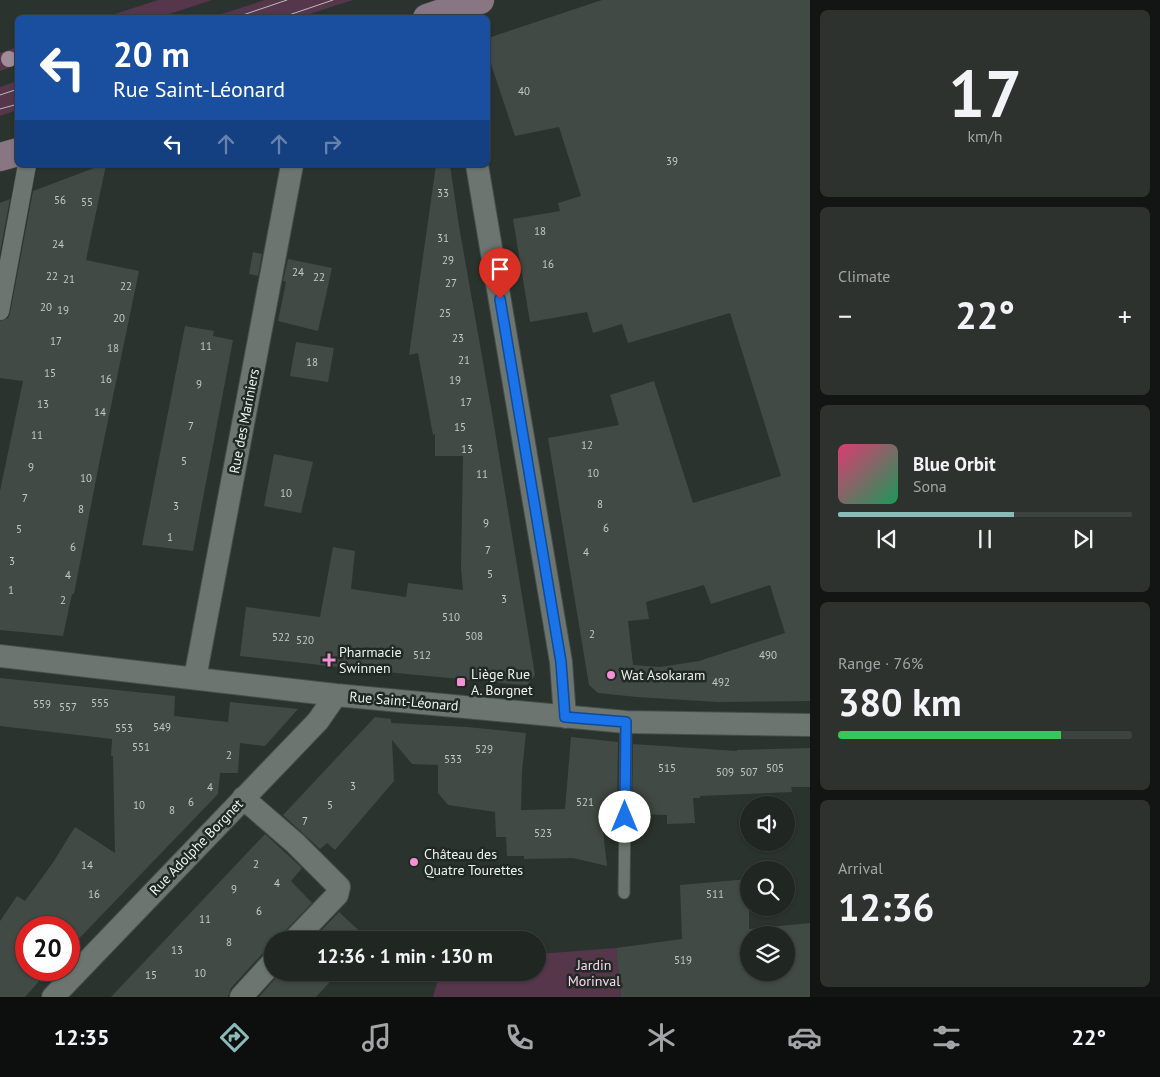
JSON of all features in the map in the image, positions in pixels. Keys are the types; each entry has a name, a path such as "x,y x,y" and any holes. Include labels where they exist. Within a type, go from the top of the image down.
{"main road":[{"path":"443,15 480,0"},
{"path":"0,157 15,153"}],"street":[{"path":"0,311 27,167"},
{"name":"Rue des Mariniers","path":"195,678 292,167"},
{"path":"477,167 561,662 565,717"},
{"name":"Rue Saint-Léonard","path":"0,656 336,695 565,717 626,722 810,725"},
{"name":"Rue Adolphe Borgnet","path":"53,997 318,721 336,695"},
{"path":"243,798 295,844 339,887 337,895 303,931"},
{"path":"241,997 264,972"}],"lane":[{"path":"624,893 626,722"}],"green space":[{"path":"158,0 212,0 166,15 112,15"},
{"path":"265,0 353,0 306,15 218,15"},
{"path":"15,48 15,66 0,71 0,53"},
{"path":"15,82 15,111 0,116 0,87"},
{"name":"Jardin Morinval","path":"616,948 621,997 433,997 438,981 546,981 546,953"}],"building":[{"path":"602,0 810,0 810,701 717,702 637,697 598,693 589,685 548,438 619,425 610,395 654,381 693,503 781,476 730,313 628,343 622,324 593,333 587,312 530,322 513,219 560,211 558,203 581,196 559,127 515,136 490,61 490,37","holes":["704,585 711,604 770,585 785,633 699,661 660,667 633,665 628,621 649,619 646,602"]},
{"path":"97,167 106,167 86,260 139,271 74,594 72,594 63,636 0,630 0,491 23,381 0,378 0,321 8,318 10,313 33,191"},
{"path":"436,167 450,167 535,675 527,685 240,656 246,607 320,617 333,547 355,551 351,589 406,597 408,583 463,590 461,568 463,456 435,456 435,434 433,435 418,353 409,355"},
{"path":"10,199 0,253 0,203"},
{"path":"253,252 262,254 258,276 249,274"},
{"path":"288,259 332,268 318,331 278,321 286,282 283,281"},
{"path":"185,326 214,331 213,336 233,340 193,551 142,545"},
{"path":"296,342 334,348 328,382 290,376"},
{"path":"274,454 313,462 301,513 264,506"},
{"path":"0,678 175,696 174,716 228,722 230,702 298,709 265,746 240,743 238,773 220,773 218,794 80,938 80,916 15,916 15,981 39,981 25,997 0,997 0,921 17,896 25,901 52,864 75,827 115,853 112,739 0,726"},
{"path":"375,717 391,719 391,723 467,727 526,733 522,771 521,810 565,809 571,737 618,742 617,814 601,814 607,866 573,858 524,859 524,856 507,856 506,837 496,837 495,812 448,805 438,793 438,765 412,764 392,740 394,781 335,850 327,843 320,849 283,815"},
{"path":"633,744 737,751 810,748 810,787 791,787 792,792 700,796 700,798 693,798 695,823 667,824 667,815 632,814"},
{"path":"265,834 302,868 291,881 312,903 285,931 264,931 264,953 231,988 228,997 111,997"},
{"path":"740,880 740,916 749,916 749,926 740,926 740,981 795,981 795,926 780,926 810,923 810,997 621,997 616,948 682,939 680,885"},
{"path":"339,912 359,931 321,931"},
{"path":"273,981 331,981 316,997 259,997"}],"tram line":[{"path":"243,15 287,0"},
{"path":"289,15 333,0"},
{"path":"0,95 15,90"},
{"path":"0,109 15,105"}],"place":[{"name":"Pharmacie Swinnen","path":"329,660"},
{"name":"Wat Asokaram","path":"611,675"},
{"name":"Liège Rue A. Borgnet","path":"461,682"},
{"name":"Château des Quatre Tourettes","path":"414,862"}],"route":[{"path":"500,299 561,662 565,717 626,722 625,817"}]}
